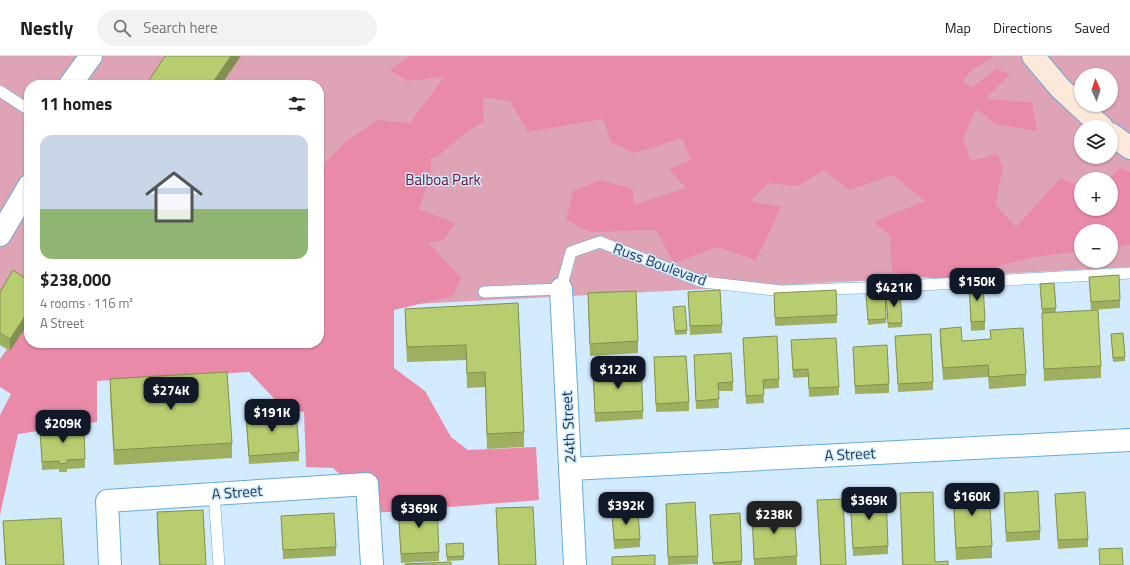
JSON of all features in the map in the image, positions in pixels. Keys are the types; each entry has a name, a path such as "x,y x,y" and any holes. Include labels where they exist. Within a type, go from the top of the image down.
{"street":[{"path":"74,80 91,56"},
{"path":"1033,56 1060,88 1094,120"},
{"path":"1118,139 1130,148"},
{"path":"0,235 24,194"},
{"name":"24th Street","path":"561,289 575,565"},
{"name":"A Street","path":"570,469 1130,440"},
{"name":"A Street","path":"110,565 107,501 367,484 372,565"}],"lane":[{"path":"0,91 24,107"},
{"name":"Russ Boulevard","path":"561,289 571,252 600,242 704,282 782,291 888,287 1130,273"},
{"path":"484,292 561,289"},
{"path":"214,494 219,565"}],"green space":[{"name":"Balboa Park","path":"0,56 1130,56 1130,267 1118,268 1118,224 1074,224 1074,268 1111,268 324,309 324,80 24,80 24,324 0,326"}],"shaded area":[{"path":"410,56 995,56 971,70 963,82 971,88 996,69 1010,74 985,99 1032,102 1037,131 998,125 976,109 963,138 971,161 997,154 1003,168 995,204 1016,227 1061,178 1074,184 1074,216 1118,216 1118,172 1116,172 1120,168 1130,172 1130,245 1118,246 1118,224 1074,224 1074,252 1034,257 944,280 892,272 890,235 873,222 925,201 893,175 849,190 824,170 797,186 768,183 750,201 781,207 756,260 717,247 674,263 656,230 590,232 566,220 573,191 600,180 633,189 634,205 686,188 669,169 691,160 682,138 634,153 611,142 603,119 528,132 510,101 483,97 484,121 466,132 437,157 431,158 431,174 419,209 455,223 443,241 428,242 461,278 453,296 394,310 394,368 425,391 451,437 468,450 536,447 539,500 374,513 361,494 333,468 306,467 304,412 282,407 249,372 97,381 97,422 18,434 0,515 0,415 11,394 0,387 0,359 24,326 24,348 324,348 324,163 348,140 378,120 410,123 444,77 407,81 390,70"}],"building":[{"path":"165,56 231,56 214,80 149,80"},
{"path":"13,270 24,278 24,318 10,339 0,333 0,292"},
{"path":"1119,275 1120,300 1091,302 1089,277"},
{"path":"983,283 985,321 971,322 969,284"},
{"path":"1054,283 1056,308 1042,309 1040,284"},
{"path":"720,290 722,325 690,326 688,292"},
{"path":"836,290 837,315 775,318 774,293"},
{"path":"636,291 638,341 590,344 588,293"},
{"path":"900,292 902,323 888,323 886,293"},
{"path":"885,293 886,319 868,320 866,294"},
{"path":"518,303 524,432 487,434 485,372 467,373 466,345 407,347 405,309"},
{"path":"685,306 687,330 675,331 673,307"},
{"path":"1098,310 1101,366 1044,369 1042,313"},
{"path":"961,327 962,341 991,339 990,330 1023,328 1026,374 989,377 988,365 943,368 940,329"},
{"path":"1123,333 1125,357 1113,358 1111,334"},
{"path":"931,334 933,382 898,384 895,336"},
{"path":"777,336 779,379 763,380 764,395 746,396 743,338"},
{"path":"836,338 839,387 809,388 808,369 793,370 791,340"},
{"path":"887,345 889,384 855,386 853,347"},
{"path":"731,353 733,382 718,383 719,399 696,401 694,355"},
{"path":"686,356 689,402 656,404 654,357"},
{"path":"641,368 643,411 595,413 593,370"},
{"path":"227,372 232,443 114,450 110,379"},
{"path":"296,410 299,452 249,456 246,414"},
{"path":"84,426 85,459 67,460 67,463 59,464 59,461 42,462 40,428"},
{"path":"989,486 992,546 956,548 953,488"},
{"path":"1038,491 1040,531 1006,533 1004,493"},
{"path":"933,492 935,562 948,561 948,565 903,565 900,493"},
{"path":"1085,492 1088,539 1058,540 1055,494"},
{"path":"886,495 888,546 853,548 850,497"},
{"path":"843,499 846,565 821,565 817,500"},
{"path":"695,502 698,556 668,557 666,504"},
{"path":"437,505 439,552 401,554 398,507"},
{"path":"533,507 536,565 499,565 496,508"},
{"path":"203,510 206,565 160,565 157,512"},
{"path":"638,512 640,539 614,540 612,514"},
{"path":"794,512 797,556 754,559 752,514"},
{"path":"334,513 336,547 283,550 281,516"},
{"path":"740,513 742,561 713,563 710,515"},
{"path":"61,518 64,565 6,565 3,521"},
{"path":"463,543 464,556 447,557 446,544"},
{"path":"1122,548 1123,565 1100,565 1099,549"},
{"path":"655,555 655,565 612,565 612,557"},
{"path":"451,562 451,565 405,565 405,564"}]}
